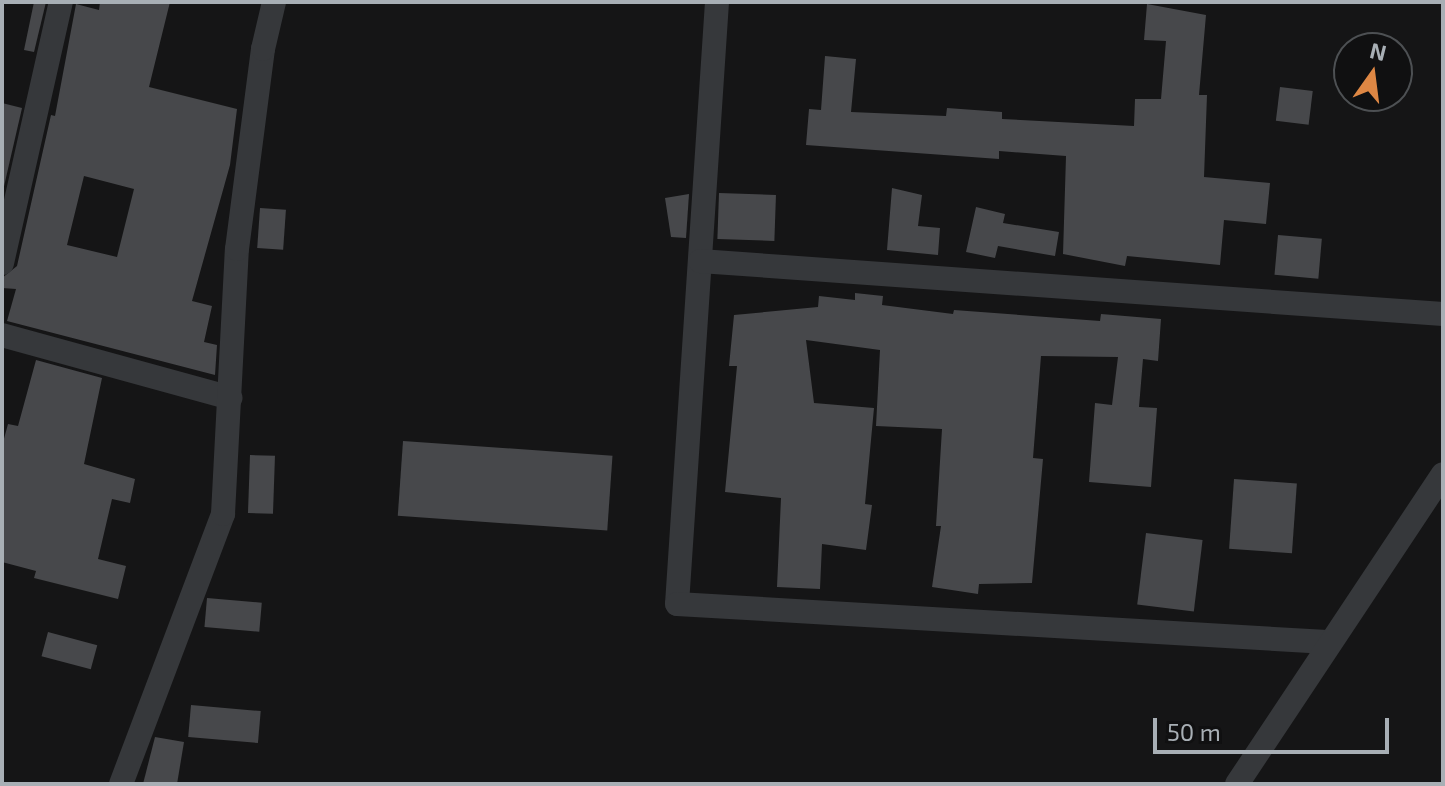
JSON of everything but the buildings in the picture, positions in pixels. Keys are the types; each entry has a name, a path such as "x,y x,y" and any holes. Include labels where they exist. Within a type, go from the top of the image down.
{"street":[{"path":"2,263 61,2"},
{"path":"121,784 223,514 237,249 263,49 274,2"},
{"path":"717,2 677,604 1327,642"},
{"path":"700,261 1443,314"},
{"path":"2,335 230,398"},
{"path":"1237,784 1327,642 1443,474"}]}
